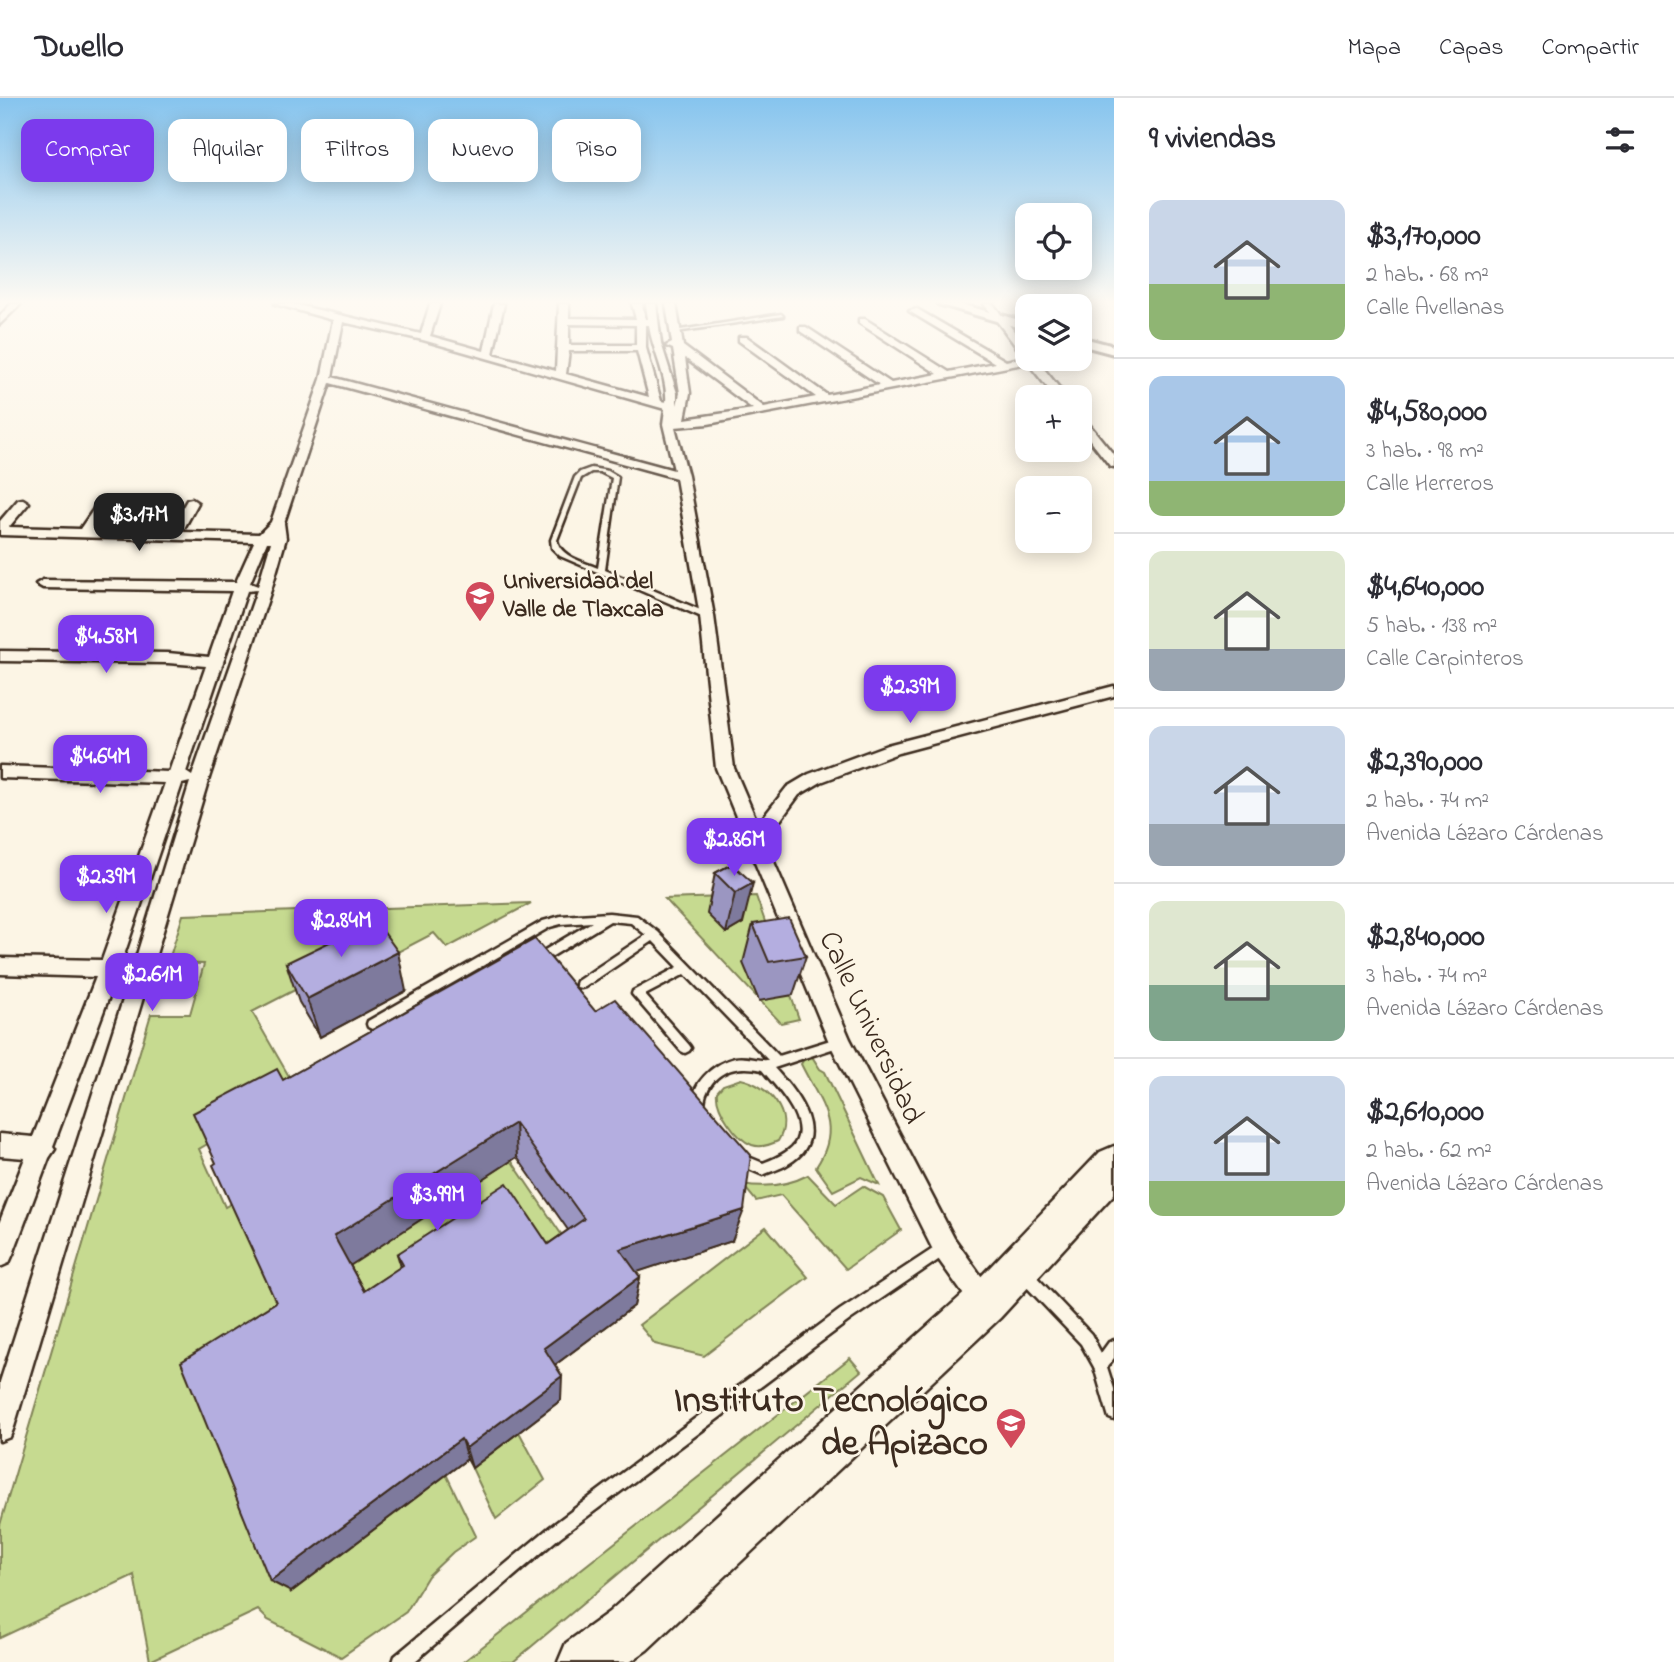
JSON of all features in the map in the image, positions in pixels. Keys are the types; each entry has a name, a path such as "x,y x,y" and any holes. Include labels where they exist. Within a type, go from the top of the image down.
{"main road":[{"path":"585,1662 628,1631 985,1303 1114,1165"}],"street":[{"path":"564,377 677,409"},
{"path":"649,377 656,403"},
{"path":"666,377 677,409"},
{"path":"682,377 685,393 677,409 673,427 937,377"},
{"path":"717,377 761,410"},
{"path":"795,377 824,398"},
{"path":"875,377 889,386"},
{"path":"2,1411 143,970 200,778 265,587 278,531 326,379 682,476"},
{"name":"Calle Universidad","path":"673,427 707,616 725,768 840,1042 945,1247 985,1303"},
{"path":"1092,435 1114,463"},
{"path":"0,530 23,503"},
{"path":"173,536 192,503"},
{"path":"83,534 103,506"},
{"path":"0,530 262,538 278,531"},
{"path":"0,1254 43,1149 109,970 214,662 262,538"},
{"path":"43,584 265,587"},
{"path":"0,656 168,658 214,662"},
{"path":"755,841 793,791 815,778 893,749 1114,691"},
{"path":"0,772 200,778"},
{"path":"0,966 143,970"},
{"path":"0,1145 43,1149"}],"lane":[{"path":"601,571 615,477 607,472 590,470 578,477 554,540 555,548 562,555 707,616"},
{"path":"526,967 608,917"},
{"path":"372,1024 547,924 561,920 608,917 633,919 654,934 686,968 772,1065 794,1097 803,1118 804,1138 795,1154 779,1164 763,1169 742,1162 734,1153"},
{"path":"581,984 654,934"},
{"path":"685,1048 637,994 686,968"},
{"path":"702,1114 698,1101 705,1083 720,1070 742,1061 772,1065 840,1042"},
{"path":"401,1662 555,1532 845,1315 945,1247"},
{"path":"1018,1268 1086,1339 1100,1365 1114,1413"},
{"path":"1100,1365 1114,1347"}],"green space":[{"path":"756,896 799,1019 781,1023 665,899"},
{"path":"531,903 447,948 434,933 392,955 384,944 252,1012 294,1085 289,1097 199,1149 225,1207 436,1084 430,1041 570,1247 446,1474 476,1536 453,1552 428,1576 406,1612 341,1657 268,1620 258,1610 150,1661 134,1575 0,1638 0,1525 151,1014 190,1014 204,964 168,963 183,915"},
{"path":"811,1055 825,1072 879,1185 861,1177 833,1191 816,1167 824,1152 829,1127 821,1103 801,1064 806,1056"},
{"path":"741,1079 761,1087 776,1102 783,1121 778,1141 765,1146 752,1145 739,1136 728,1122 719,1106 717,1092 723,1085"},
{"path":"808,1175 836,1204 863,1186 883,1197 901,1230 846,1269 781,1195 756,1201 742,1184 776,1185"},
{"path":"766,1227 808,1277 704,1356 655,1344 639,1325"},
{"path":"850,1358 861,1371 513,1662 463,1662"},
{"path":"519,1432 545,1480 496,1519 472,1468"}],"building":[{"path":"732,864 753,883 735,893 715,873"},
{"path":"789,918 806,956 769,962 753,924"},
{"path":"375,920 398,952 307,999 286,963"},
{"path":"535,939 595,1011 615,999 751,1155 744,1210 620,1249 640,1277 544,1348 562,1376 466,1448 461,1439 270,1581 181,1362 276,1302 213,1165 216,1163 193,1113 277,1069 283,1080","holes":["515,1123 584,1219 548,1244 507,1183 397,1254 403,1265 364,1291 334,1236"]}],"place":[{"name":"Universidad del Valle de Tlaxcala","path":"480,623"},
{"name":"Instituto Tecnológico de Apizaco","path":"1011,1450"}]}
